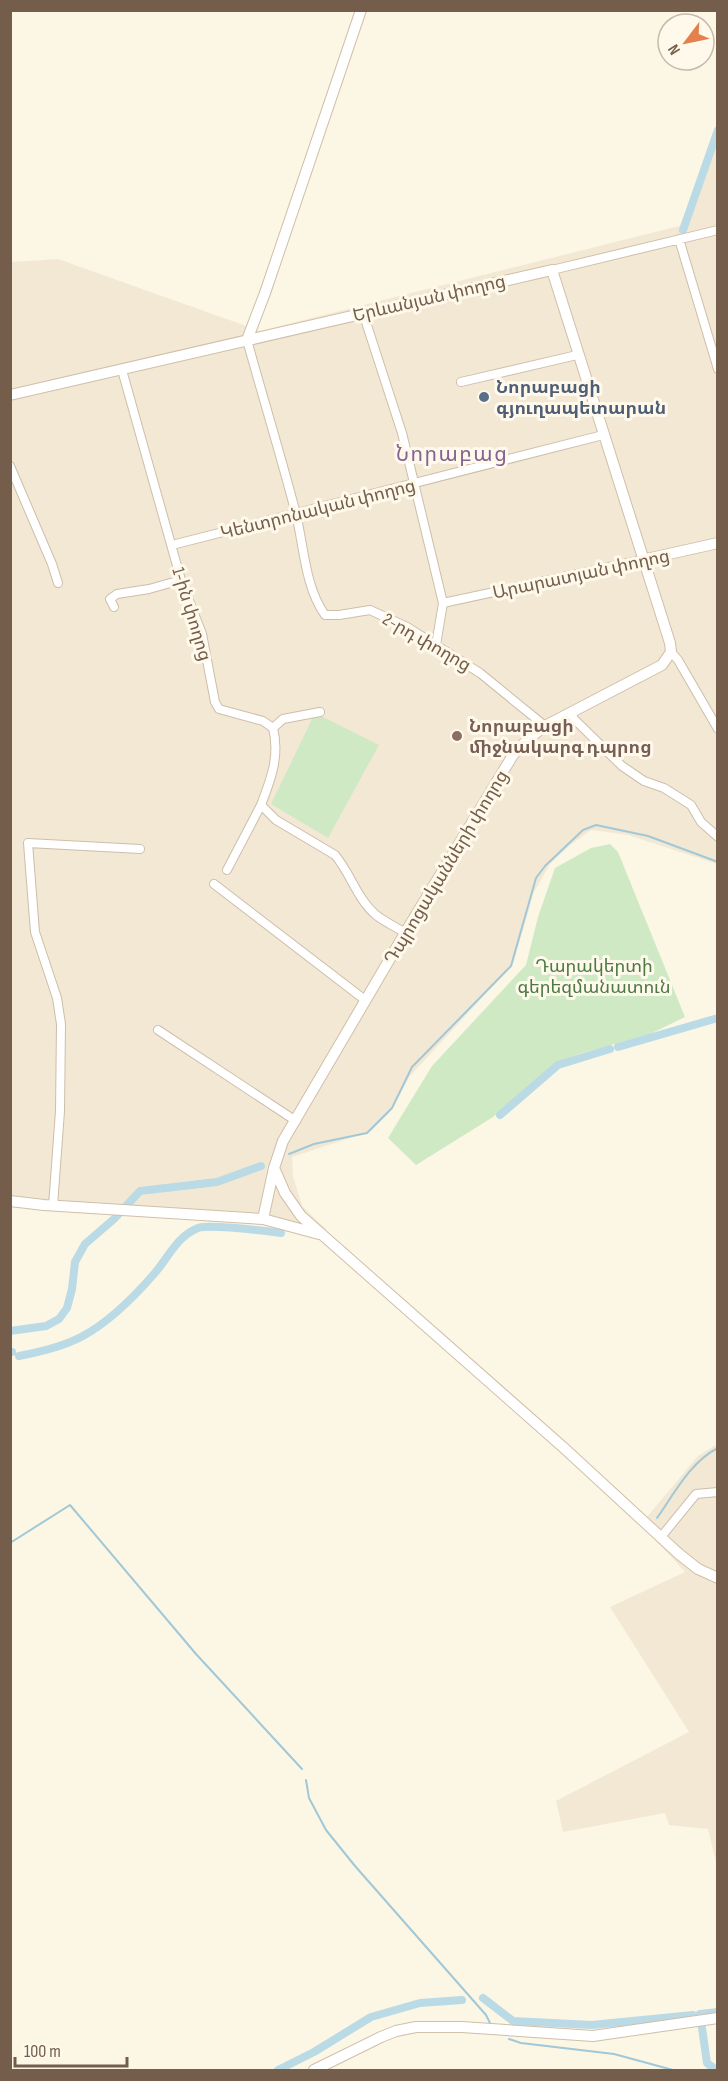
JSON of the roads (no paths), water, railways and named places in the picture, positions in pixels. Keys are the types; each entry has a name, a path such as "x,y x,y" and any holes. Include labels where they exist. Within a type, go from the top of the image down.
{"main road":[{"path":"248,340 266,293 361,10"},
{"path":"552,270 671,652"},
{"name":"Երևանյան փողոց","path":"10,395 552,270"},
{"name":"Արարատյան փողոց","path":"642,560 717,543"},
{"name":"Դպրոցականների փողոց","path":"263,1219 274,1168 283,1141 513,755 545,726 662,666 671,652"},
{"path":"274,1168 285,1193 301,1216 661,1537 698,1569 717,1578"},
{"path":"10,1201 53,1206 263,1219 323,1235"},
{"path":"314,2070 381,2037 416,2027 462,2026 593,2036 717,2018"}],"street":[{"path":"552,270 717,230"},
{"path":"679,238 717,369"},
{"path":"363,313 402,433 443,603 436,645"},
{"name":"2-րդ փողոց","path":"248,340 296,514 318,606 325,615 370,610 407,627 480,673 545,726"},
{"path":"461,382 578,355"},
{"name":"1-ին փողոց","path":"122,370 181,580 202,634 212,690 219,709 263,721 273,728"},
{"name":"Կենտրոնական փողոց","path":"172,545 603,435"},
{"path":"10,466 58,583"},
{"name":"Արարատյան փողոց","path":"443,603 642,560"},
{"path":"114,607 110,598 117,594 149,589 181,580"},
{"path":"671,652 678,660 717,729"},
{"path":"227,870 261,805 275,761 276,743 273,728 283,718 320,712"},
{"path":"571,713 622,766 644,781 664,788 691,805 701,822 717,837"},
{"path":"261,805 276,820 335,855 361,898 376,915 405,933"},
{"path":"53,1206 60,1111 61,1024 57,998 35,932 28,843 140,849"},
{"path":"214,884 365,1000"},
{"path":"158,1030 296,1121"},
{"path":"661,1537 696,1494 717,1492"}],"waterway":[{"path":"683,230 718,130"},
{"path":"289,1154 314,1144 367,1133 392,1108 412,1067 511,966 536,878 545,866 583,830 596,825 648,836 718,862"},
{"path":"618,1047 718,1018"},
{"path":"500,1115 558,1065 610,1049"},
{"path":"10,1331 46,1326 59,1319 67,1308 75,1262 85,1244 114,1219 140,1191 217,1182 261,1166"},
{"path":"19,1356 66,1344 101,1324 138,1292 178,1242 198,1228 226,1227 281,1233"},
{"path":"657,1518 691,1470 699,1461 718,1448"},
{"path":"10,1543 70,1505 196,1654 302,1769"},
{"path":"306,1780 309,1798 326,1830 486,2015 490,2023"},
{"path":"483,1998 513,2021 592,2025 693,2015"},
{"path":"278,2070 314,2052 371,2017 420,2003 462,2000"},
{"path":"700,2014 718,2012"},
{"path":"702,2028 707,2063 716,2070"},
{"path":"509,2039 521,2043 614,2054 673,2070"}],"place":[{"name":"Նորաբացի գյուղապետարան","path":"484,397"},
{"name":"Նորաբացի միջնակարգ դպրոց","path":"457,736"}],"district":[{"name":"Նորաբաց","path":"452,454"}],"park label":[{"name":"Դարակերտի գերեզմանատուն","path":"594,976"}]}
